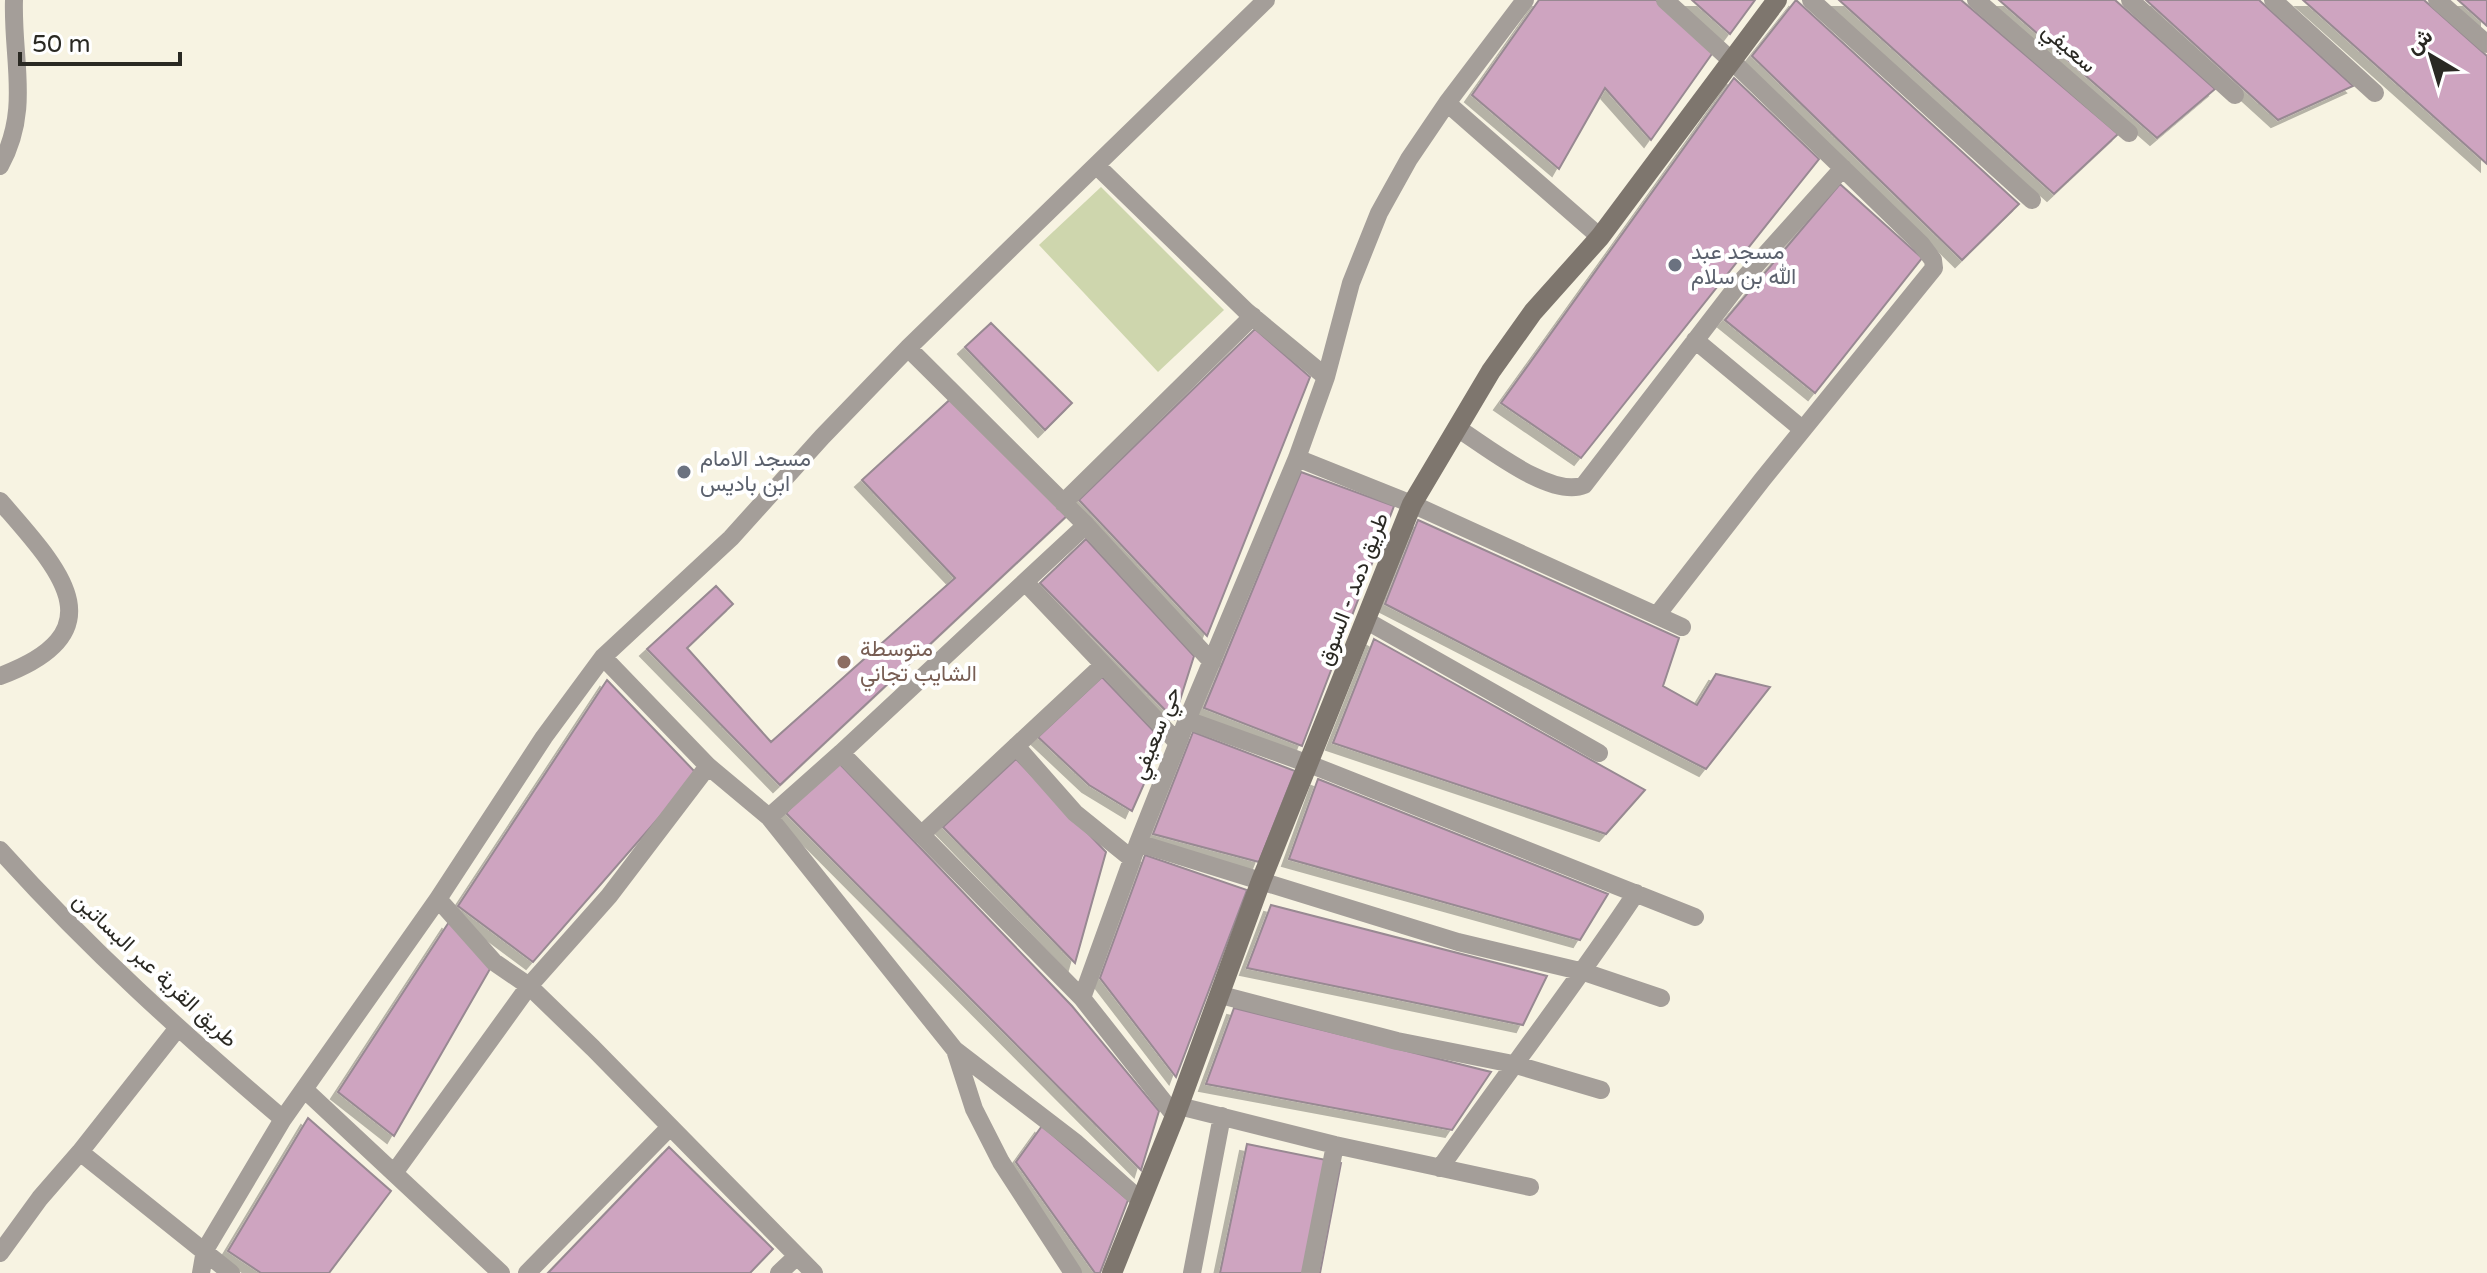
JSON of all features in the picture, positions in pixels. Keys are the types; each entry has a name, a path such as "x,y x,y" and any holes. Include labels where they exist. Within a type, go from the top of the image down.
{"main road":[{"name":"طريق دمد - السوق","path":"1112,1273 1177,1111 1261,881 1412,504 1491,371 1533,312 1600,237 1777,0"}],"street":[{"path":"0,166 8,152 17,122 20,99 14,0"},
{"path":"201,1273 205,1250 283,1119 438,899 544,737 603,657 731,538 908,348 1266,0"},
{"name":"حي سعيفي","path":"1082,998 1187,720 1297,458 1326,377 1351,283 1379,213 1409,159 1447,103 1525,0"},
{"path":"1657,615 1802,429 1934,268 1929,253 1665,0"},
{"path":"1811,0 2032,200"},
{"name":"سعيفي","path":"1976,0 2129,133"},
{"path":"2130,0 2235,95"},
{"path":"2273,0 2375,93"},
{"path":"2437,0 2487,44"},
{"path":"1447,103 1600,237"},
{"path":"1097,166 1253,316 1326,377"},
{"path":"1457,428 1541,480 1555,486 1576,488 1584,485 1738,285 1843,168"},
{"path":"1063,503 1253,316"},
{"path":"1695,340 1802,429"},
{"path":"908,348 1086,525 1212,662"},
{"path":"1297,458 1412,504 1682,627"},
{"path":"0,501 59,575 71,614 60,641 22,668 0,676"},
{"path":"769,817 1086,525"},
{"path":"1025,582 1178,743"},
{"path":"1367,621 1599,753"},
{"path":"603,657 708,766 769,817 955,1050 1076,1143 1141,1201"},
{"path":"921,835 1102,666"},
{"path":"1187,720 1309,764 1695,917"},
{"path":"1016,746 1075,813 1135,851 1261,881 1458,942 1584,972 1661,998"},
{"path":"841,753 1082,998 1177,1111 1222,1116 1335,1145 1530,1187"},
{"path":"394,1173 529,986 609,896 708,766"},
{"name":"طريق القرية عبر البساتين","path":"0,850 41,896 177,1029 283,1119"},
{"path":"1440,1168 1513,1064 1584,972 1636,893"},
{"path":"438,899 494,962 529,986 814,1273"},
{"path":"1221,995 1397,1041 1513,1064 1601,1090"},
{"path":"0,1253 40,1198 177,1029"},
{"path":"955,1050 974,1109 1001,1162 1073,1273"},
{"path":"304,1089 501,1273"},
{"path":"1192,1273 1222,1116"},
{"path":"527,1273 670,1127"},
{"path":"1310,1273 1335,1145"},
{"path":"80,1152 231,1273"},
{"path":"779,1273 797,1256"}],"green space":[{"path":"1101,187 1224,310 1158,372 1039,245"}],"building":[{"path":"1539,0 1656,0 1714,51 1651,140 1605,88 1559,169 1472,95"},
{"path":"1692,0 1755,0 1730,34"},
{"path":"1796,0 2019,204 1962,260 1752,56"},
{"path":"1839,0 1961,0 2118,134 2054,194"},
{"path":"1999,0 2115,0 2215,89 2157,138"},
{"path":"2146,0 2259,0 2353,86 2278,120"},
{"path":"2303,0 2424,0 2487,56 2487,164"},
{"path":"2458,0 2487,0 2487,26"},
{"path":"1734,78 1819,159 1581,458 1501,403"},
{"path":"1840,184 1922,258 1815,393 1725,320"},
{"path":"991,323 1072,403 1045,430 965,347"},
{"path":"1255,329 1310,377 1207,636 1079,500"},
{"path":"955,395 1072,511 780,785 647,649 716,586 733,604 687,648 771,742 955,578 862,480"},
{"path":"1301,472 1394,506 1302,746 1204,708"},
{"path":"1418,520 1679,638 1663,686 1697,705 1716,674 1770,687 1706,769 1385,604"},
{"path":"1086,539 1194,656 1174,719 1040,583"},
{"path":"1374,639 1645,790 1606,834 1333,743"},
{"path":"1102,677 1163,741 1132,811 1089,785 1038,737"},
{"path":"607,680 697,774 533,962 458,906"},
{"path":"1193,732 1295,771 1259,862 1153,834"},
{"path":"835,759 1072,1006 1159,1111 1141,1170 786,813"},
{"path":"1016,759 1106,852 1075,963 943,827"},
{"path":"1318,779 1608,894 1580,940 1289,859"},
{"path":"1145,855 1247,890 1176,1077 1100,978"},
{"path":"1271,905 1547,976 1523,1025 1247,968"},
{"path":"449,922 494,962 394,1136 338,1092"},
{"path":"1234,1008 1491,1072 1452,1130 1206,1084"},
{"path":"308,1118 391,1191 329,1273 261,1273 228,1251"},
{"path":"1042,1126 1128,1200 1100,1273 1095,1273 1016,1162"},
{"path":"1247,1144 1341,1163 1320,1273 1220,1273"},
{"path":"669,1147 773,1249 750,1273 548,1273"}],"place":[{"name":"مسجد عبد الله بن سلام","path":"1675,265"},
{"name":"مسجد الامام ابن باديس","path":"684,472"},
{"name":"متوسطة الشايب تجاني","path":"844,662"}]}
